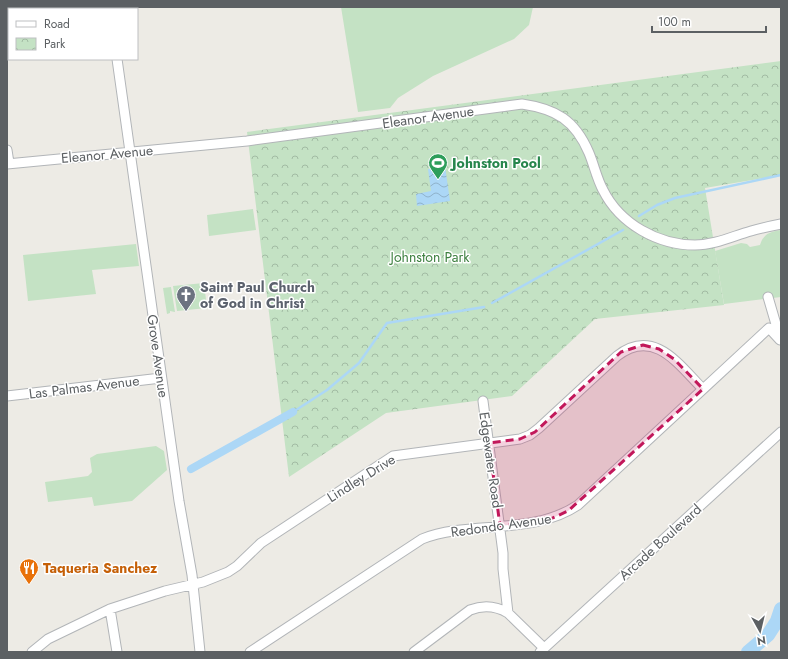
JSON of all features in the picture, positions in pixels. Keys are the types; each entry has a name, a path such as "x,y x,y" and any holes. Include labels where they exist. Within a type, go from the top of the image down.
{"street":[{"name":"Grove Avenue","path":"117,60 193,585 200,652"},
{"name":"Eleanor Avenue","path":"8,164 247,141 522,104 544,108 563,117 579,133 589,152 603,190 616,209 632,224 652,236 673,243 696,245 718,242 752,231 781,224"},
{"path":"7,150 8,164"},
{"path":"768,297 781,341"},
{"name":"Redondo Avenue","path":"250,652 422,539 440,534 548,520 568,511 578,505 769,328 781,341"},
{"name":"Lindley Drive","path":"32,652 48,639 110,609 165,591 217,578 237,566 261,543 388,459 404,454 520,438 535,432 617,356 632,347 648,346 665,351 703,390"},
{"name":"Las Palmas Avenue","path":"7,396 162,378"},
{"name":"Edgewater Road","path":"483,401 500,526 503,553 502,569 508,612"},
{"name":"Arcade Boulevard","path":"542,650 781,432"},
{"path":"414,652 470,610 481,606 492,607 508,612 542,650"},
{"path":"110,609 117,652"}],"highlighted area":[{"path":"643,345 659,349 674,359 703,389 568,511 548,520 500,526 489,443 520,439 535,432 621,352"}],"green space":[{"path":"341,7 533,7 529,25 514,39 433,76 398,98 390,108 358,112"},
{"name":"Johnston Park","path":"781,61 781,175 705,188 724,305 595,319 512,396 386,413 289,477 247,132"},
{"path":"253,209 256,230 209,236 207,215"},
{"path":"781,230 781,297 724,304 715,251 741,243 747,244 750,247 760,245 763,238 768,234"},
{"path":"136,244 139,266 92,270 96,294 28,301 23,255"},
{"path":"204,283 207,308 177,311 173,286"},
{"path":"171,287 175,312 170,311 170,313 167,314 163,288"},
{"path":"156,446 164,451 167,470 132,501 94,506 92,497 48,502 45,482 88,476 92,472 90,458 97,454"}],"water":[{"name":"Johnston Pool","path":"445,166 450,201 417,206 416,194 431,191 428,169"}],"waterway":[{"path":"639,216 657,205 675,198 781,175"},
{"path":"492,303 623,230"},
{"path":"293,412 327,390 359,363 387,323 484,307"},
{"path":"191,469 293,412"},
{"path":"748,652 768,635 777,621 781,609"}],"place":[{"name":"Johnston Pool","path":"438,180"},
{"name":"Saint Paul Church of God in Christ","path":"186,312"},
{"name":"Taqueria Sanchez","path":"29,585"}]}
